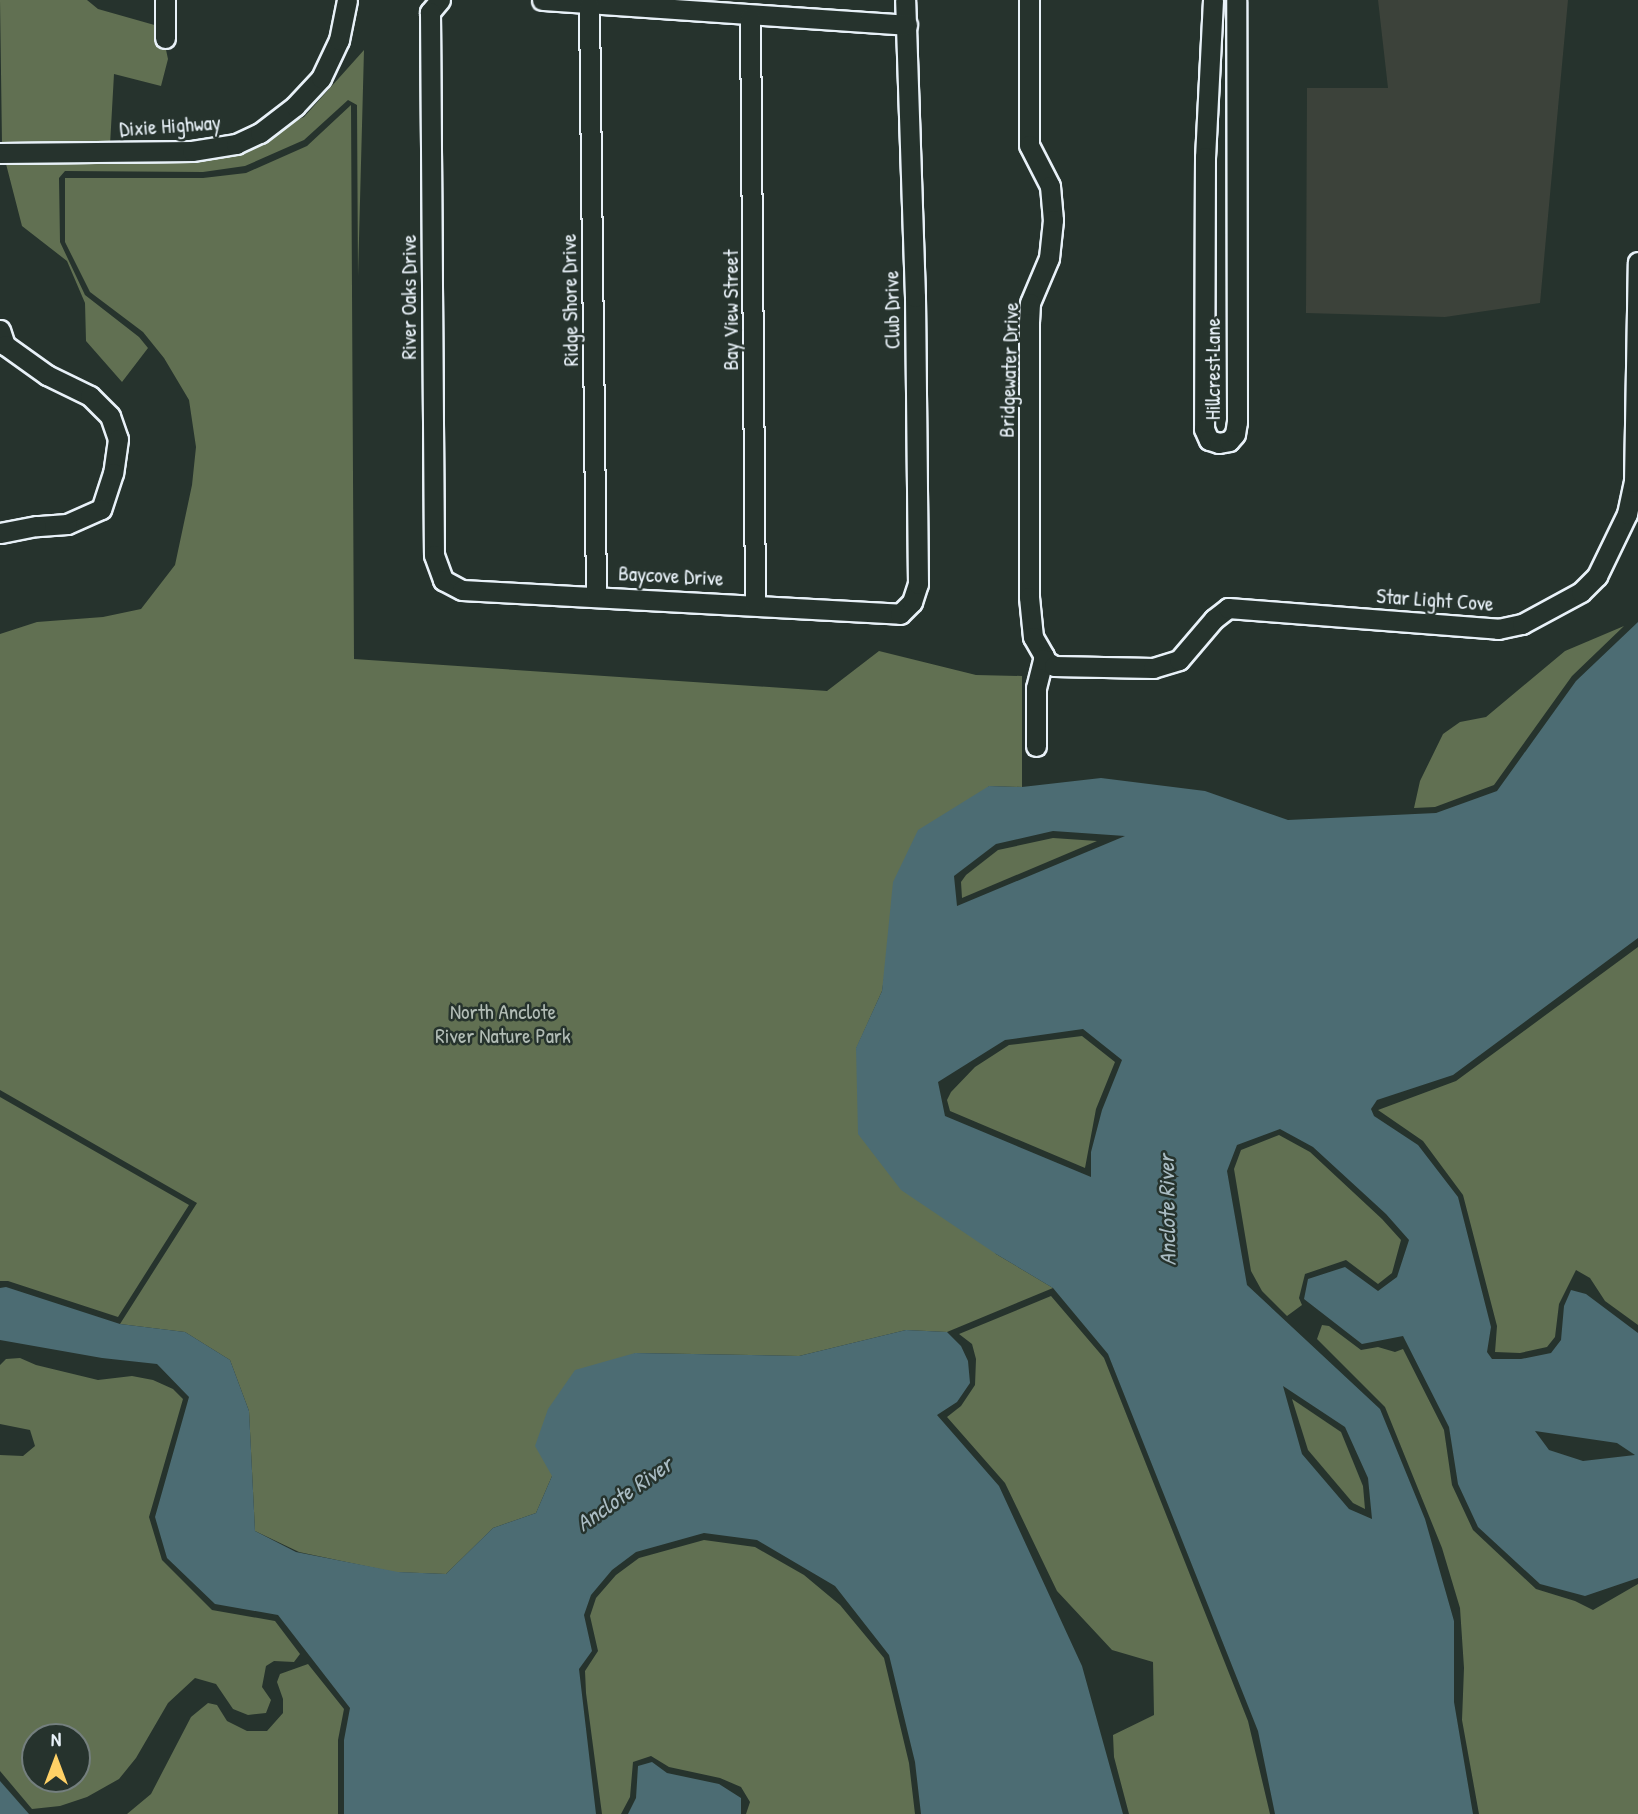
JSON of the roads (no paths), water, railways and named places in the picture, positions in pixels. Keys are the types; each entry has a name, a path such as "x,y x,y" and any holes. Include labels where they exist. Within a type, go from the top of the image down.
{"street":[{"path":"164,0 165,38"},
{"name":"Dixie Highway","path":"0,153 192,151 236,144 260,133 295,106 321,78 339,40 347,0"},
{"path":"542,0 907,25"},
{"name":"Club Drive","path":"900,614 912,602 918,584 915,298 905,0"},
{"name":"Bridgewater Drive","path":"1029,0 1029,145 1050,186 1053,220 1049,258 1030,303 1029,323 1029,597 1033,637 1043,659"},
{"name":"Hillcrest Lane","path":"1213,0 1205,157 1204,429 1209,440 1219,443 1229,441 1236,434 1237,422 1236,0"},
{"name":"Ridge Shore Drive","path":"589,5 596,595"},
{"name":"River Oaks Drive","path":"435,6 434,555 443,580"},
{"name":"Bay View Street","path":"750,16 755,604"},
{"name":"Star Light Cove","path":"1043,659 1054,666 1153,668 1179,660 1214,618 1228,608 1498,629 1522,624 1581,592 1597,576 1627,514 1634,482 1638,262"},
{"path":"0,330 5,345 47,375 90,396 110,416 118,439 113,473 101,509 67,524 36,526 0,533"},
{"name":"Baycove Drive","path":"443,580 462,590 596,595 900,614"},
{"path":"1036,746 1036,688 1043,659"}],"water":[{"name":"Anclote River","path":"1638,622 1638,938 1453,1075 1377,1100 1371,1109 1374,1116 1418,1145 1458,1197 1491,1327 1487,1352 1492,1359 1521,1359 1551,1353 1561,1340 1564,1306 1571,1290 1586,1294 1638,1333 1638,1578 1585,1596 1540,1584 1478,1527 1458,1484 1449,1427 1403,1336 1362,1344 1304,1299 1308,1279 1345,1267 1378,1291 1397,1277 1409,1240 1386,1214 1313,1147 1280,1129 1237,1145 1227,1171 1247,1285 1380,1409 1425,1519 1454,1621 1454,1702 1473,1814 1275,1814 1258,1731 1108,1354 1053,1288 996,1254 901,1190 858,1134 856,1048 882,991 893,882 918,830 989,786 1022,787 1101,778 1205,791 1288,820 1436,813 1497,791 1576,681","holes":["1053,831 1125,836 957,906 954,876 996,844","1083,1029 1122,1060 1102,1110 1091,1152 1091,1177 945,1116 938,1082 1005,1040","1283,1386 1345,1427 1368,1478 1372,1519 1349,1509 1302,1454","1535,1431 1617,1443 1635,1455 1583,1461 1549,1450"]},
{"name":"Anclote River","path":"6,1287 120,1324 185,1332 230,1360 249,1411 255,1531 296,1552 398,1572 446,1574 493,1528 536,1513 552,1476 535,1446 548,1409 575,1370 635,1353 799,1356 906,1330 947,1332 961,1346 968,1361 970,1383 957,1402 937,1415 999,1486 1082,1666 1123,1814 921,1814 915,1762 889,1655 835,1586 757,1540 704,1533 636,1552 612,1570 591,1595 584,1615 592,1651 579,1669 596,1814 344,1814 344,1740 350,1708 278,1615 215,1604 167,1558 155,1517 189,1397 157,1364 102,1358 0,1340 0,1288"},
{"path":"652,1762 667,1773 719,1784 741,1798 741,1814 628,1814 636,1798 638,1766"},
{"path":"0,1781 29,1814 0,1814"}],"park label":[{"name":"North Anclote River Nature Park","path":"503,1024"}]}
